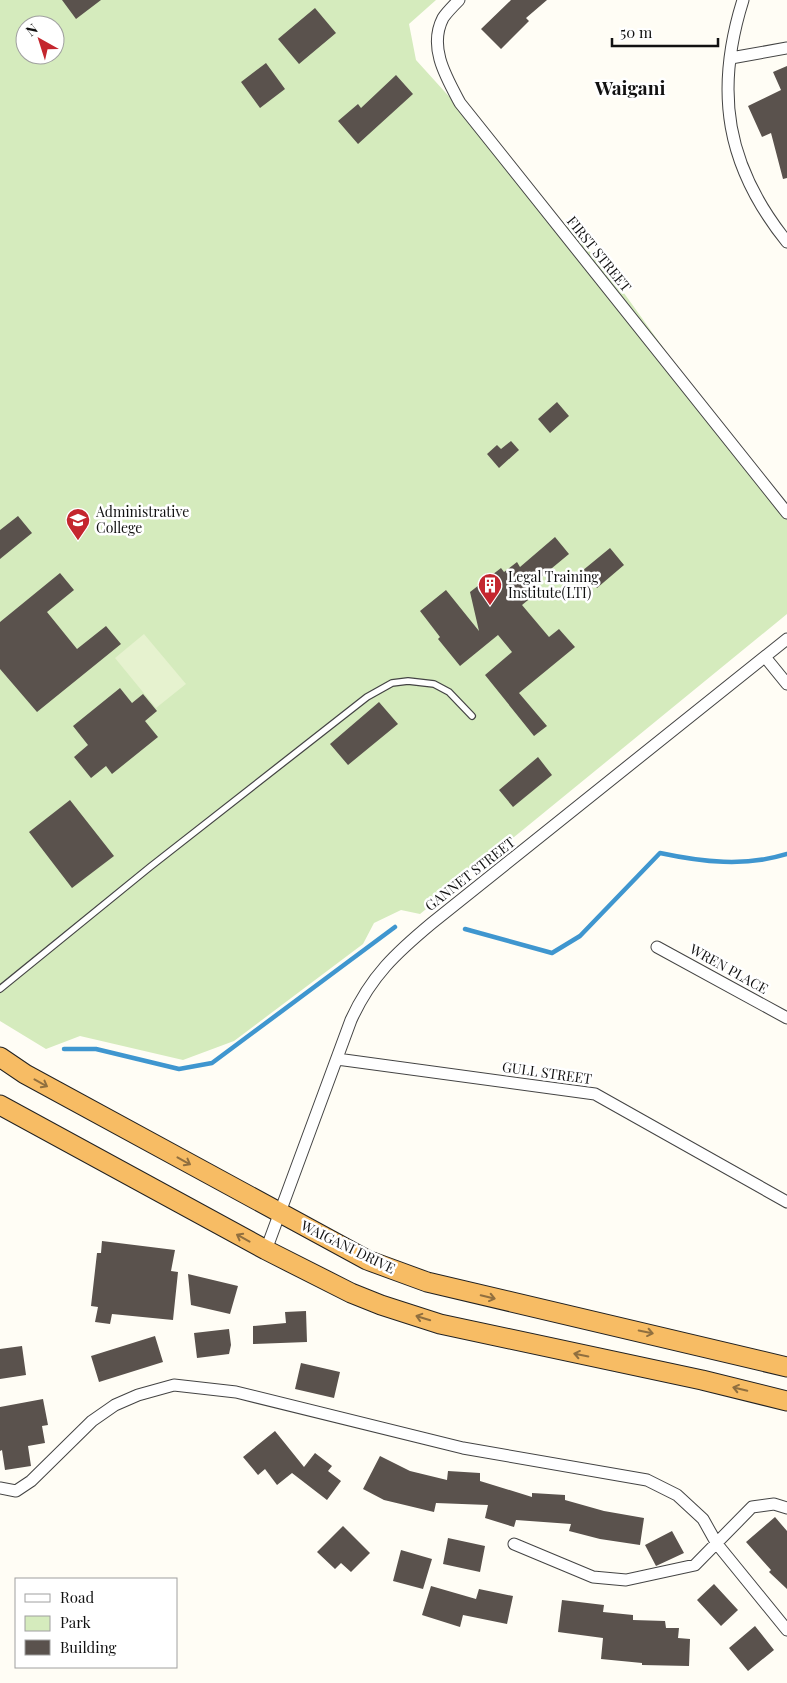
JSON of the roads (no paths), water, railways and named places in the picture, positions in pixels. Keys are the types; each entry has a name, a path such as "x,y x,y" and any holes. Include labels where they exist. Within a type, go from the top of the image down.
{"highway":[{"name":"WAIGANI DRIVE","path":"0,1057 25,1074 367,1260 427,1282 787,1367"},
{"path":"0,1105 266,1250 351,1293 440,1324 711,1382 787,1401"}],"street":[{"name":"FIRST STREET","path":"459,0 443,18 438,41 442,69 460,103 787,513"},
{"path":"743,0 736,22 727,102 732,138 743,171 761,206 787,242"},
{"path":"731,58 787,48"},
{"name":"GANNET STREET","path":"266,1250 281,1214 351,1020 368,986 391,958 432,923 787,639"},
{"path":"765,656 787,684"},
{"name":"WREN PLACE","path":"657,947 787,1018"},
{"name":"GULL STREET","path":"336,1059 595,1094 787,1202"},
{"path":"0,1488 16,1491 31,1480 92,1421 116,1405 138,1395 174,1385 236,1392 463,1448 647,1480 677,1495 703,1518 717,1544 787,1630"},
{"path":"514,1544 593,1577 626,1580 695,1565 752,1507 774,1504 787,1508"}],"lane":[{"path":"0,989 150,867 367,697 392,683 434,684 448,692 472,716"}],"waterway":[{"path":"465,929 552,953 580,936 660,853 724,862 755,861 787,854"},
{"path":"64,1049 96,1049 179,1069 212,1063 395,927"}],"place":[{"name":"Administrative College","path":"78,541"},
{"name":"Legal Training Institute(LTI)","path":"490,606"}],"district":[{"name":"Waigani","path":"630,88"}]}
